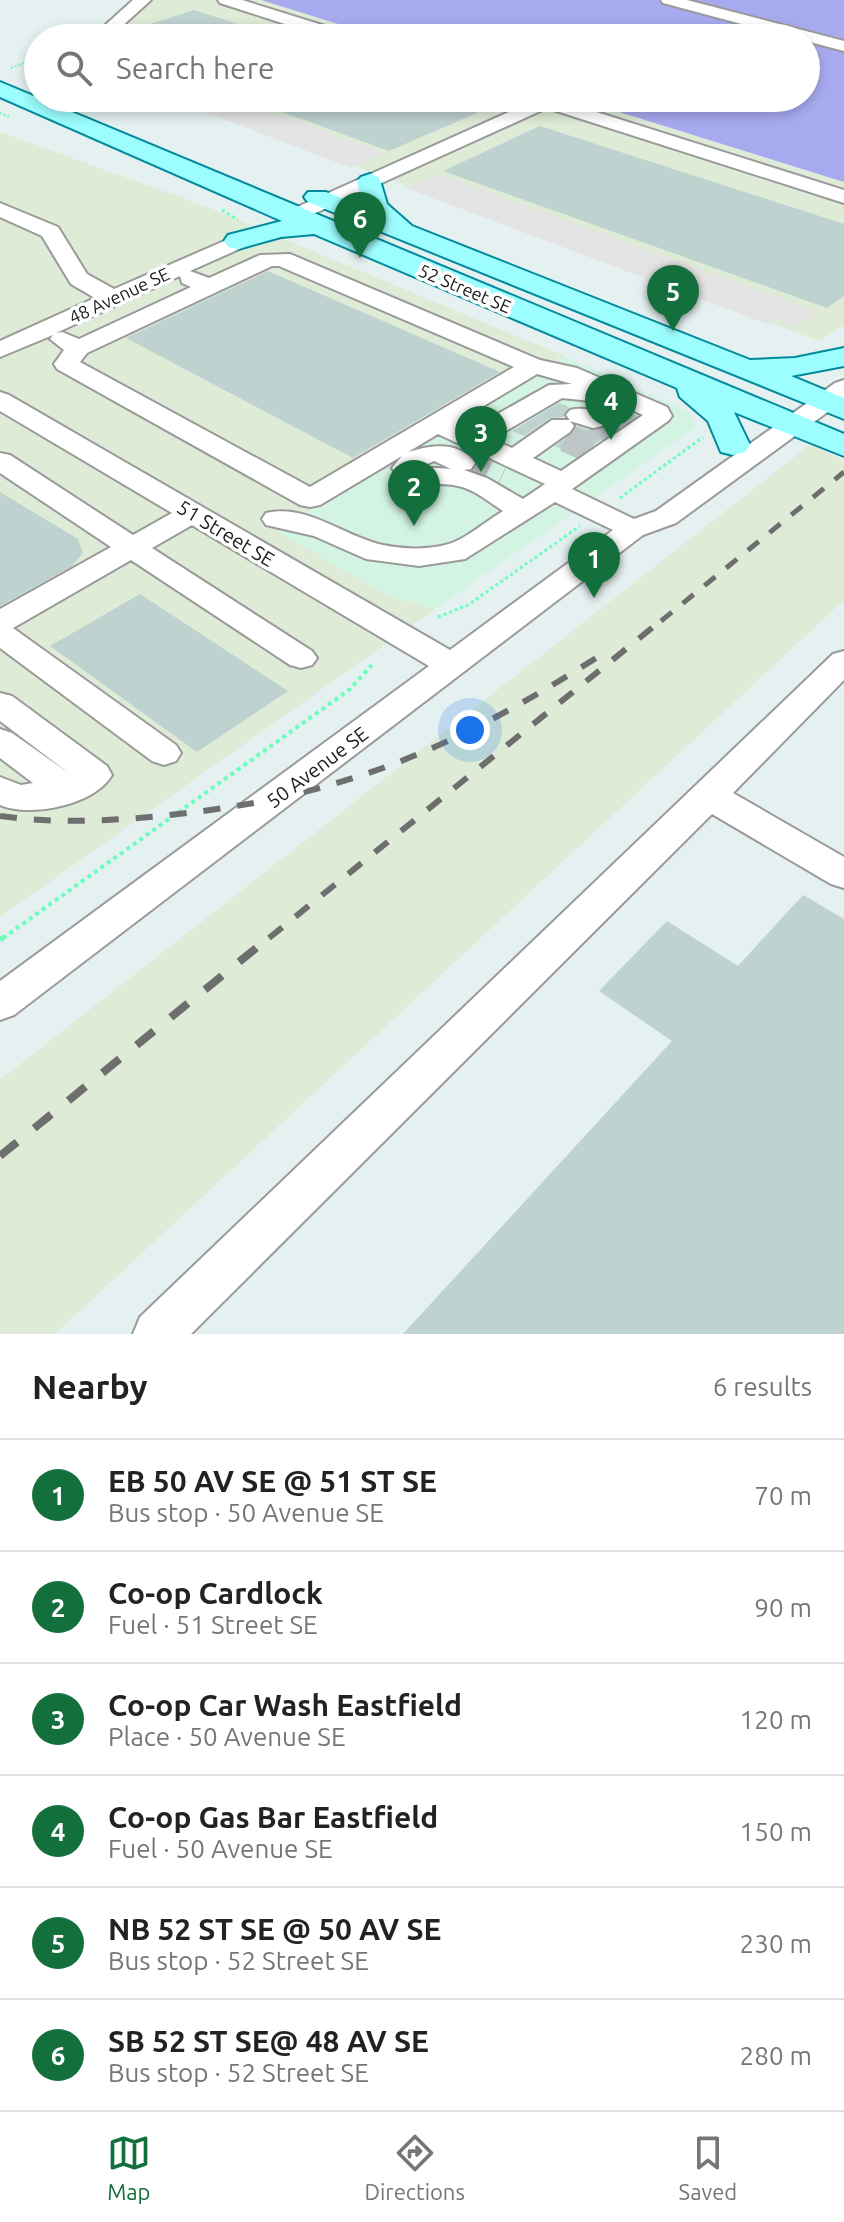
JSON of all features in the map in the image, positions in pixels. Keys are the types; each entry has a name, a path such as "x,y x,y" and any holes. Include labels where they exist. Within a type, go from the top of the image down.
{"main road":[{"name":"52 Street SE","path":"6,79 24,88"},
{"name":"52 Street SE","path":"72,112 216,184 408,233 743,369 829,398"},
{"path":"370,182 369,196 378,212 408,233"},
{"path":"216,184 252,220 238,241"},
{"name":"52 Street SE","path":"309,208 668,373 844,446"},
{"path":"238,241 279,229 309,208"},
{"path":"743,369 781,369 844,360"},
{"path":"668,373 723,417 729,426 733,445"}],"street":[{"path":"115,24 143,0"},
{"path":"226,0 301,24"},
{"path":"669,0 760,24"},
{"path":"820,40 844,46"},
{"path":"309,208 515,112"},
{"path":"578,112 844,197"},
{"path":"0,209 50,232 79,279 112,298"},
{"name":"48 Avenue SE","path":"0,350 238,241"},
{"path":"310,499 66,364 78,348 268,260 282,259 533,366 568,373 599,423"},
{"path":"173,270 209,287"},
{"path":"45,329 78,348"},
{"name":"50 Avenue SE","path":"633,529 646,509 733,445 829,398 844,360"},
{"path":"239,541 533,366"},
{"path":"406,468 413,459 436,452 466,451 558,390 574,389 599,423"},
{"name":"51 Street SE","path":"0,400 453,666"},
{"name":"50 Avenue SE","path":"0,1003 633,529 666,517 783,421"},
{"path":"437,423 466,451 507,470 545,496"},
{"path":"507,470 599,423"},
{"path":"276,519 323,529 376,553 419,557 455,553 545,496 599,423"},
{"path":"375,460 406,468 422,477 463,478 545,496 633,529"},
{"path":"0,461 301,658"},
{"path":"0,622 192,513"},
{"path":"0,633 164,753"},
{"path":"157,1334 844,661"},
{"path":"0,704 95,775 68,792 17,798 0,790"},
{"path":"0,741 68,792"},
{"path":"709,796 844,874"}],"path":[{"path":"6,79 24,67"},
{"path":"0,940 349,690 372,665"}],"shaded area":[{"path":"135,0 261,0 338,24 102,24"},
{"path":"261,0 844,0 844,182 619,112 820,112 820,24 338,24"},
{"path":"205,112 272,112 384,153 351,168"},
{"path":"211,112 619,112 844,182 844,325 819,341"},
{"path":"0,132 210,208 564,356 276,531 389,596 435,609 0,917"},
{"path":"438,174 818,312 797,327 775,319 767,324 406,188"},
{"path":"564,356 689,412 696,427 435,609 389,596 275,531"},
{"path":"811,444 844,461 844,600 55,1334 0,1334 0,1080"}],"building":[{"path":"194,10 238,24 150,24"},
{"path":"282,112 479,112 389,151"},
{"path":"540,126 844,224 844,296 827,308 443,171"},
{"path":"268,271 500,372 353,458 126,338"},
{"path":"559,403 569,407 564,417 550,418 524,436 512,431"},
{"path":"615,406 637,416 577,456 555,446 572,434 577,426 592,431 603,429 609,420 604,413"},
{"path":"0,492 78,539 83,553 72,566 0,606"},
{"path":"140,594 288,691 197,752 50,646"},
{"path":"803,895 844,919 844,1334 403,1334 672,1041 599,991 667,921 738,966"}],"tunnel":[{"path":"593,420 619,432"},
{"path":"566,438 593,450"},
{"path":"461,463 500,481"}],"railway":[{"path":"661,621 844,472"},
{"path":"269,938 663,619"},
{"path":"0,816 84,821 127,819 232,807 291,795 399,762 450,740 553,685 607,651"},
{"path":"0,1156 271,936"}],"place":[{"name":"SB 52 ST SE@ 48 AV SE","path":"360,258"},
{"name":"NB 52 ST SE @ 50 AV SE","path":"673,331"},
{"name":"Co-op Gas Bar Eastfield","path":"611,440"},
{"name":"Co-op Car Wash Eastfield","path":"481,472"},
{"name":"Co-op Cardlock","path":"414,526"},
{"name":"EB 50 AV SE @ 51 ST SE","path":"594,598"}]}
